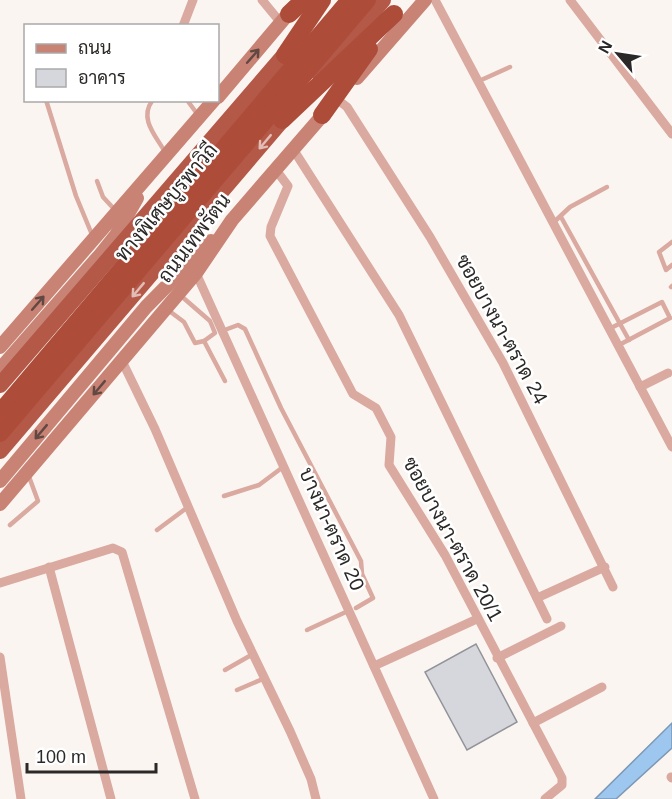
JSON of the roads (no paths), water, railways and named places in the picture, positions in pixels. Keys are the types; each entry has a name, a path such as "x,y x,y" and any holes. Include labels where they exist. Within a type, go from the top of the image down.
{"highway":[{"path":"285,55 322,0"},
{"path":"0,385 332,0"},
{"name":"ทางพิเศษบูรพาวิถี","path":"0,413 350,0"},
{"name":"ทางพิเศษบูรพาวิถี","path":"0,433 367,0"},
{"path":"322,115 394,5"},
{"path":"282,120 394,5"},
{"name":"ถนนเทพรัตน","path":"0,451 282,120"}],"main road":[{"name":"ถนนเทพรัตน","path":"0,504 196,273 232,220 424,0"},
{"path":"219,93 293,9"},
{"path":"0,347 212,102"},
{"path":"0,369 116,235 153,170"},
{"path":"0,481 146,306 232,220"}],"street":[{"path":"184,24 193,0"},
{"path":"262,0 293,9"},
{"path":"435,0 557,220 609,329 672,447"},
{"path":"570,0 672,134"},
{"name":"ซอยบางนา-ตราด 24","path":"338,100 347,107 430,237 503,363 613,586"},
{"path":"293,149 399,315 547,619"},
{"name":"ซอยบางนา-ตราด 20/1","path":"276,170 288,186 271,227 270,236 353,394 372,404 379,414 391,437 389,465 445,555 562,782 545,799"},
{"name":"บางนา-ตราด 20","path":"196,273 284,467 353,609 374,666 434,799"},
{"path":"122,361 311,779 316,799"},
{"path":"640,387 668,373"},
{"path":"0,583 113,548 122,552 195,799"},
{"path":"49,567 111,799"},
{"path":"537,598 605,567"},
{"path":"374,666 477,620"},
{"path":"497,658 561,626"},
{"path":"0,657 21,799"},
{"path":"533,723 602,687"}],"lane":[{"path":"479,81 510,67"},
{"path":"47,102 76,196 94,238"},
{"path":"152,102 147,107 146,119 167,155"},
{"path":"189,102 200,117"},
{"path":"97,180 103,197 117,212"},
{"path":"607,187 570,207 557,220 629,340"},
{"path":"672,242 659,252 666,270 672,265"},
{"path":"166,308 184,322 191,340 204,341 215,333 210,321 178,294"},
{"path":"609,329 662,302 670,318 618,346"},
{"path":"222,331 238,325 245,329 281,408 361,561 362,574 373,598 307,630"},
{"path":"204,341 225,381"},
{"path":"224,496 260,485 284,467"},
{"path":"10,525 39,501 27,472"},
{"path":"158,530 188,507"},
{"path":"225,670 253,654"},
{"path":"237,690 265,678"}],"water":[{"path":"672,723 672,748 616,799 595,799"}]}
